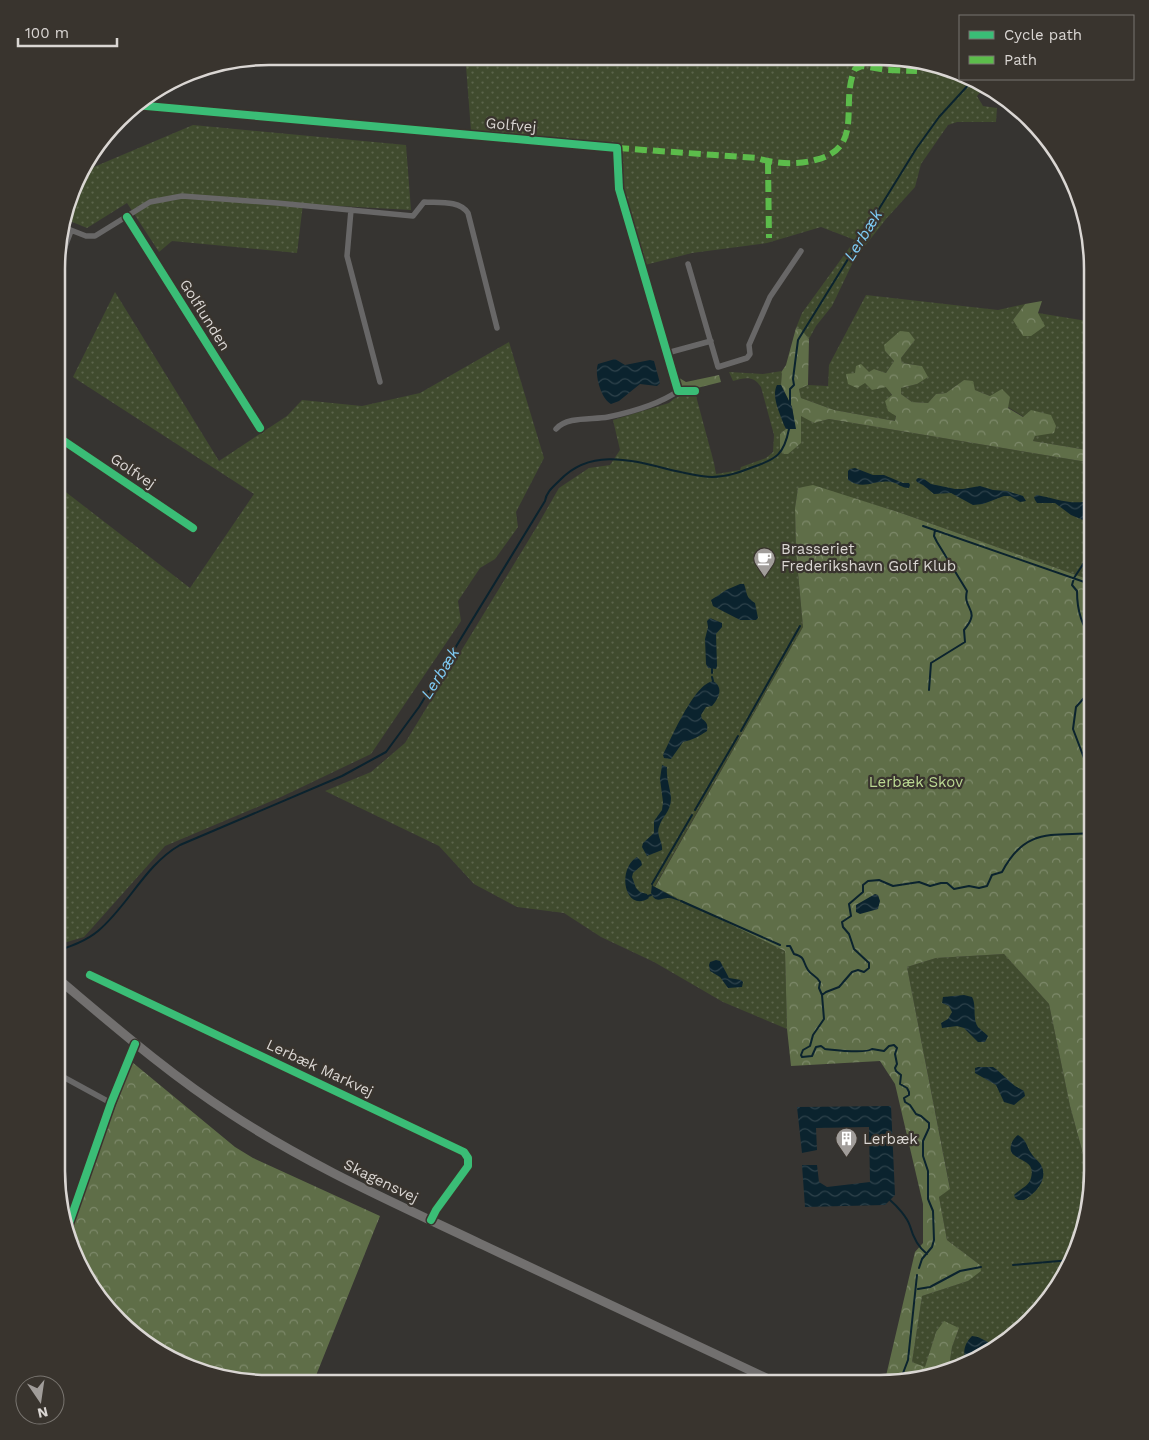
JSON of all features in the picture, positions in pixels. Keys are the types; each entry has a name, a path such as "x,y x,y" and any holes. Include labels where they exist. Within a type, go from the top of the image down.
{"main road":[{"name":"Skagensvej","path":"65,985 135,1044 209,1100 281,1145 323,1168 431,1220 760,1375"}],"street":[{"name":"Golfvej","path":"146,106 617,148 619,189 678,391"},
{"path":"67,241 71,231 86,236 95,236 150,202 182,196 413,216 424,202 456,204 464,207 468,212 497,328"},
{"path":"351,210 347,256 380,382"},
{"name":"Golflunden","path":"127,217 260,428"},
{"path":"688,264 718,367 747,358 750,354 749,345 770,297 801,251"},
{"path":"667,353 711,340"},
{"path":"556,429 560,424 608,417 651,405 669,398 678,391 695,390"},
{"name":"Golfvej","path":"65,441 193,528"},
{"name":"Lerbæk Markvej","path":"90,975 464,1152 468,1158 468,1166 436,1210 431,1220"},
{"path":"71,1218 111,1103 135,1044"},
{"path":"65,1077 111,1103"}],"green space":[{"path":"894,65 933,72 981,92 977,96 983,106 997,108 996,122 957,122 948,125 921,164 915,187 886,219 854,260 832,306 816,326 809,339 801,329 796,328 802,313 855,240 821,227 767,243 692,253 645,265 630,221 623,191 621,161 623,146 471,131 466,66"},
{"path":"193,125 406,145 411,210 303,204 297,253 172,241 159,252 127,203 87,228 71,221 76,203 92,168"},
{"path":"115,292 219,461 287,416 302,400 362,406 420,393 509,342 544,458 516,512 518,527 495,559 480,568 458,601 461,621 371,754 281,797 165,846 84,937 65,943 65,491 190,588 254,494 73,377"},
{"path":"866,295 998,310 1025,304 1013,320 1038,313 1084,321 1084,450 1033,441 1035,436 1024,417 990,396 975,390 964,380 946,393 936,394 928,403 912,402 901,394 901,388 917,384 922,366 902,363 901,358 915,340 885,351 894,361 886,373 874,369 865,383 886,386 894,402 895,421 834,410 801,398 799,389 808,385 828,386 829,365"},
{"path":"1042,301 1038,313 1045,326 1031,336 1023,336 1013,320 1025,304"},
{"path":"796,328 801,329 809,339 808,385 799,389 801,398 834,410 895,421 896,416 888,411 885,401 892,395 886,387 872,390 865,383 857,388 848,384 846,374 855,373 856,366 861,364 869,372 874,369 886,373 894,361 885,351 884,345 900,331 909,332 915,340 901,358 902,363 922,366 928,377 917,384 901,388 901,394 912,402 928,403 936,394 946,393 964,380 973,381 975,390 990,396 1002,389 1010,397 1008,408 1023,417 1031,410 1051,415 1056,426 1054,433 1035,436 1033,441 1084,450 1084,462 829,419 814,423 801,416 801,443 788,454 784,454 780,450 780,434 786,429 795,429 792,407 781,385 782,371 786,365"},
{"path":"782,371 781,385 777,385 775,396 786,429 780,434 784,454 801,415 814,423 829,419 1084,462 1084,578 901,513 813,486 798,488 795,508 796,551 803,627 655,886 785,951 787,1029 723,1002 654,962 601,937 564,913 517,907 474,884 439,846 325,791 371,772 405,743 559,488 589,468 610,465 620,450 613,420 669,403 681,395 689,394 696,396 716,474 740,470 741,467 766,458 773,452 774,435 761,387 752,379 745,378 733,381 729,372 763,374"},
{"path":"719,375 721,382 689,390 680,386 676,376 686,382"},
{"name":"Lerbæk Skov","path":"813,485 901,513 1084,578 1084,1158 1070,1106 1049,1004 1004,954 936,958 907,967 950,1189 939,1197 947,1240 980,1265 981,1271 968,1281 922,1296 912,1362 925,1367 936,1332 944,1321 959,1328 952,1347 950,1362 920,1371 894,1375 886,1375 915,1252 923,1243 923,1204 895,1084 880,1061 791,1066 787,1029 785,951 655,887 803,627 796,551 795,508 798,488"},
{"path":"1004,954 1049,1004 1070,1106 1084,1158 1084,1185 1077,1224 1063,1261 1050,1284 1033,1306 1015,1324 993,1341 950,1362 952,1347 959,1328 936,1332 925,1368 912,1362 922,1296 968,1281 980,1265 947,1240 939,1197 950,1188 907,967 936,958"},
{"path":"132,1062 235,1147 253,1158 380,1216 316,1375 255,1375 229,1371 203,1364 167,1348 134,1324 107,1295 86,1261 72,1223"}],"water":[{"path":"615,359 625,365 650,360 654,361 660,383 657,386 640,384 619,401 611,404 601,392 597,368 598,364"},
{"path":"777,385 781,385 792,407 796,429 786,429 784,425 776,400 775,389"},
{"path":"855,468 873,475 884,475 903,483 909,483 909,488 891,482 859,485 848,480 848,471"},
{"path":"918,478 924,479 931,484 955,489 980,486 993,490 1007,491 1023,496 1026,501 1020,502 1010,496 1004,496 983,504 973,505 951,493 934,494 917,482"},
{"path":"1037,495 1071,502 1084,502 1084,520 1071,515 1055,503 1037,503 1034,497"},
{"path":"744,584 748,597 755,603 758,618 756,620 740,620 713,606 711,600 726,590"},
{"path":"710,618 722,623 722,627 716,634 716,669 708,668 706,664 705,639 708,627 707,621"},
{"path":"713,681 719,689 717,700 712,706 706,707 701,715 707,724 707,731 696,738 683,742 671,759 664,758 663,755 691,702 706,684"},
{"path":"662,765 667,767 671,803 658,830 662,850 647,856 642,847 643,843 654,833 654,821 662,810 663,802 660,779"},
{"path":"637,857 642,865 633,873 632,877 636,888 640,892 647,894 649,898 641,901 634,900 629,895 625,880 631,863"},
{"path":"652,884 681,901 670,898 658,900 651,893"},
{"path":"875,894 878,895 880,901 878,909 860,914 856,912 856,905"},
{"path":"720,961 729,978 743,982 742,987 728,988 720,977 710,971 710,962"},
{"path":"964,995 972,997 976,1024 988,1036 985,1042 978,1042 964,1028 957,1026 942,1028 941,1023 948,1019 952,1012 949,1006 942,1003 943,997"},
{"path":"993,1067 1015,1086 1024,1091 1025,1096 1014,1105 1004,1102 996,1085 975,1073 975,1068"},
{"path":"891,1106 895,1195 885,1205 805,1207 802,1165 817,1165 819,1182 827,1187 870,1182 869,1127 816,1128 817,1150 802,1153 797,1107"},
{"path":"1018,1135 1025,1141 1043,1170 1040,1186 1024,1200 1018,1200 1014,1195 1028,1183 1032,1173 1027,1163 1012,1153 1012,1142"},
{"path":"972,1336 990,1343 965,1356 964,1350"}],"waterway":[{"name":"Lerbæk","path":"790,404 790,389 794,385 793,379 798,340 916,149 939,117 968,85"},
{"name":"Lerbæk","path":"65,948 98,931 119,910 157,863 180,845 342,776 386,752 419,707 549,492 560,480 577,467 594,461 613,459 633,461 693,475 723,476 743,471 774,458 782,450 789,429"},
{"path":"923,526 1084,582"},
{"path":"929,690 931,663 965,642 964,630 969,623 972,613 967,602 967,591 937,542 934,536 935,530"},
{"path":"1084,563 1074,578 1072,585 1077,591 1079,610 1084,625"},
{"path":"741,731 800,626"},
{"path":"712,677 713,681"},
{"path":"1084,698 1076,707 1073,729 1084,758"},
{"path":"695,810 738,736"},
{"path":"652,884 692,815"},
{"path":"919,1268 922,1259 932,1247 934,1240 933,1211 928,1199 928,1171 923,1156 923,1141 929,1128 929,1123 916,1114 910,1105 905,1102 904,1098 909,1095 909,1092 907,1088 900,1084 901,1075 895,1068 897,1064 895,1054 897,1048 894,1045 889,1046 884,1051 872,1049 842,1051 825,1049 821,1046 816,1047 812,1056 802,1057 801,1055 803,1050 810,1046 813,1035 824,1019 822,995 839,987 852,972 858,970 864,972 869,968 869,963 854,949 849,934 843,927 842,922 851,916 849,904 863,892 863,885 868,881 879,880 893,886 919,882 930,886 947,883 954,889 969,886 979,888 987,886 992,875 1002,872 1020,848 1030,841 1051,835 1084,833"},
{"path":"681,901 780,945"},
{"path":"787,946 790,946 794,954 802,958 809,972 819,980 819,988 822,995"},
{"path":"890,1200 904,1215 916,1242 927,1254"},
{"path":"1013,1265 1063,1261"},
{"path":"918,1289 930,1287 960,1271 981,1267"},
{"path":"903,1374 908,1360 917,1275"}],"marked path":[{"path":"617,148 757,158 771,162 786,163 801,163 815,160 831,154 841,146 846,135 849,96 855,69 862,66 887,70 917,71"},
{"path":"768,162 769,238"}],"cycle path":[{"path":"146,106 617,148 619,189 678,391 695,391"},
{"path":"127,217 260,428"},
{"path":"65,442 193,528"},
{"path":"90,975 464,1152 468,1158 468,1166 436,1210 431,1220"},
{"path":"71,1218 111,1103 135,1044"}],"place":[{"name":"Brasseriet Frederikshavn Golf Klub","path":"765,577"},
{"name":"Lerbæk","path":"847,1158"}]}
